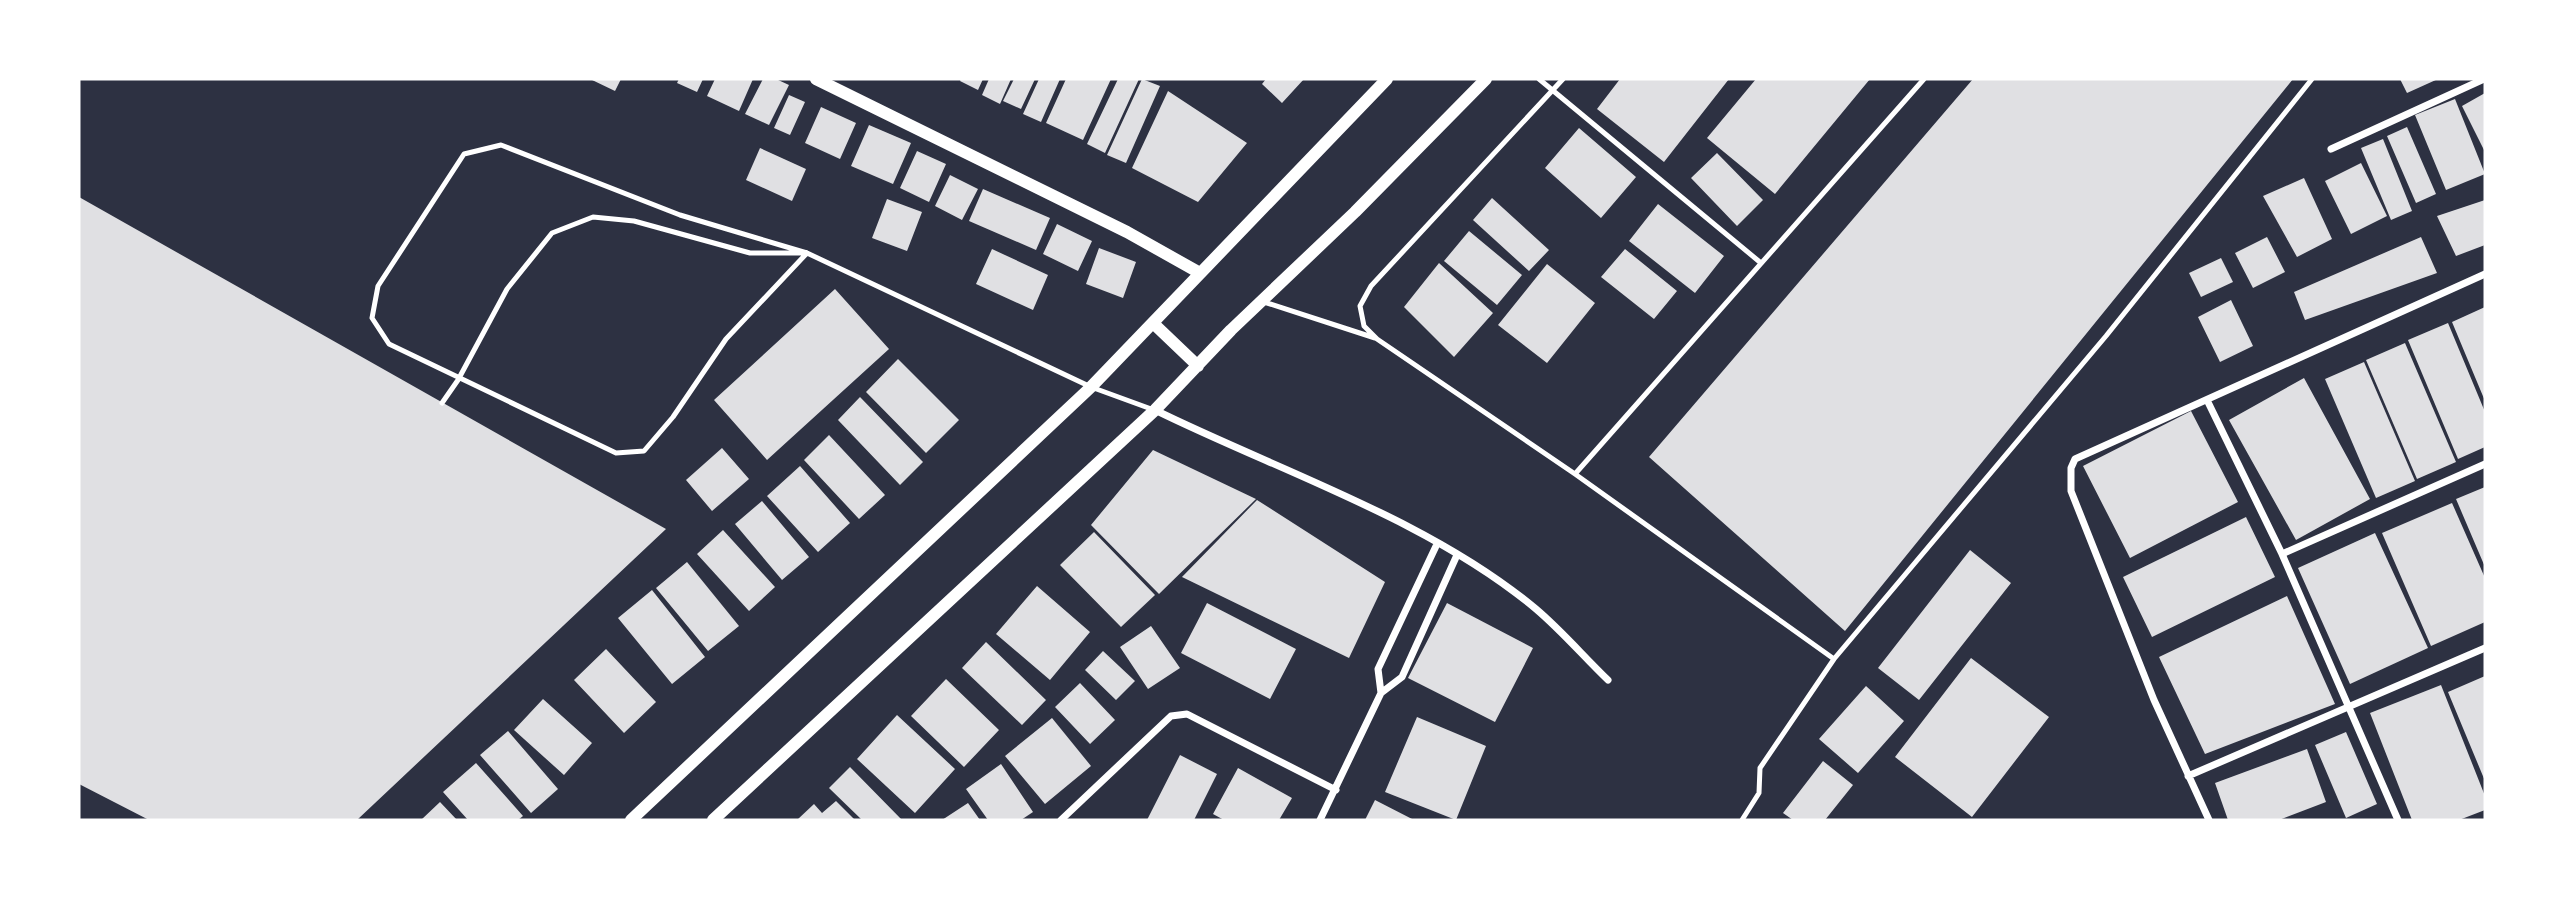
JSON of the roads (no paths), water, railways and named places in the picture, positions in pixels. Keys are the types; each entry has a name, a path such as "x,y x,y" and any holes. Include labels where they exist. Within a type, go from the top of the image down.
{"street":[{"path":"816,79 1127,232 1200,273"},
{"path":"631,820 1091,387 1385,79"},
{"path":"713,820 1156,410 1261,301 1486,79"},
{"path":"2331,149 2484,79"},
{"path":"2209,820 2154,700 2071,491 2071,468 2075,459 2485,274"},
{"path":"1154,324 1198,366"},
{"path":"2207,400 2282,554 2398,820"},
{"path":"1156,410 1376,512 1457,555 1536,609 1608,680"},
{"path":"2282,554 2485,464"},
{"path":"1381,693 1378,669 1437,544"},
{"path":"1320,820 1381,693 1402,677 1457,555"},
{"path":"2188,776 2350,709 2485,648"},
{"path":"1061,820 1171,716 1180,714 1187,714 1336,790"}],"lane":[{"path":"1539,79 1761,263"},
{"path":"1563,79 1371,286 1360,306 1364,326 1377,339 1575,474 1834,659"},
{"path":"1575,474 1923,79"},
{"path":"1742,820 1759,793 1760,768 1834,659 2106,336 2312,79"},
{"path":"807,253 726,339 673,417 644,451 616,453 458,380 389,344 372,318 379,286 464,154 501,145 680,215 807,253 1091,387 1156,410"},
{"path":"442,403 458,380 507,289 552,233 593,217 634,221 750,253 807,253"},
{"path":"1261,301 1377,339"}]}
